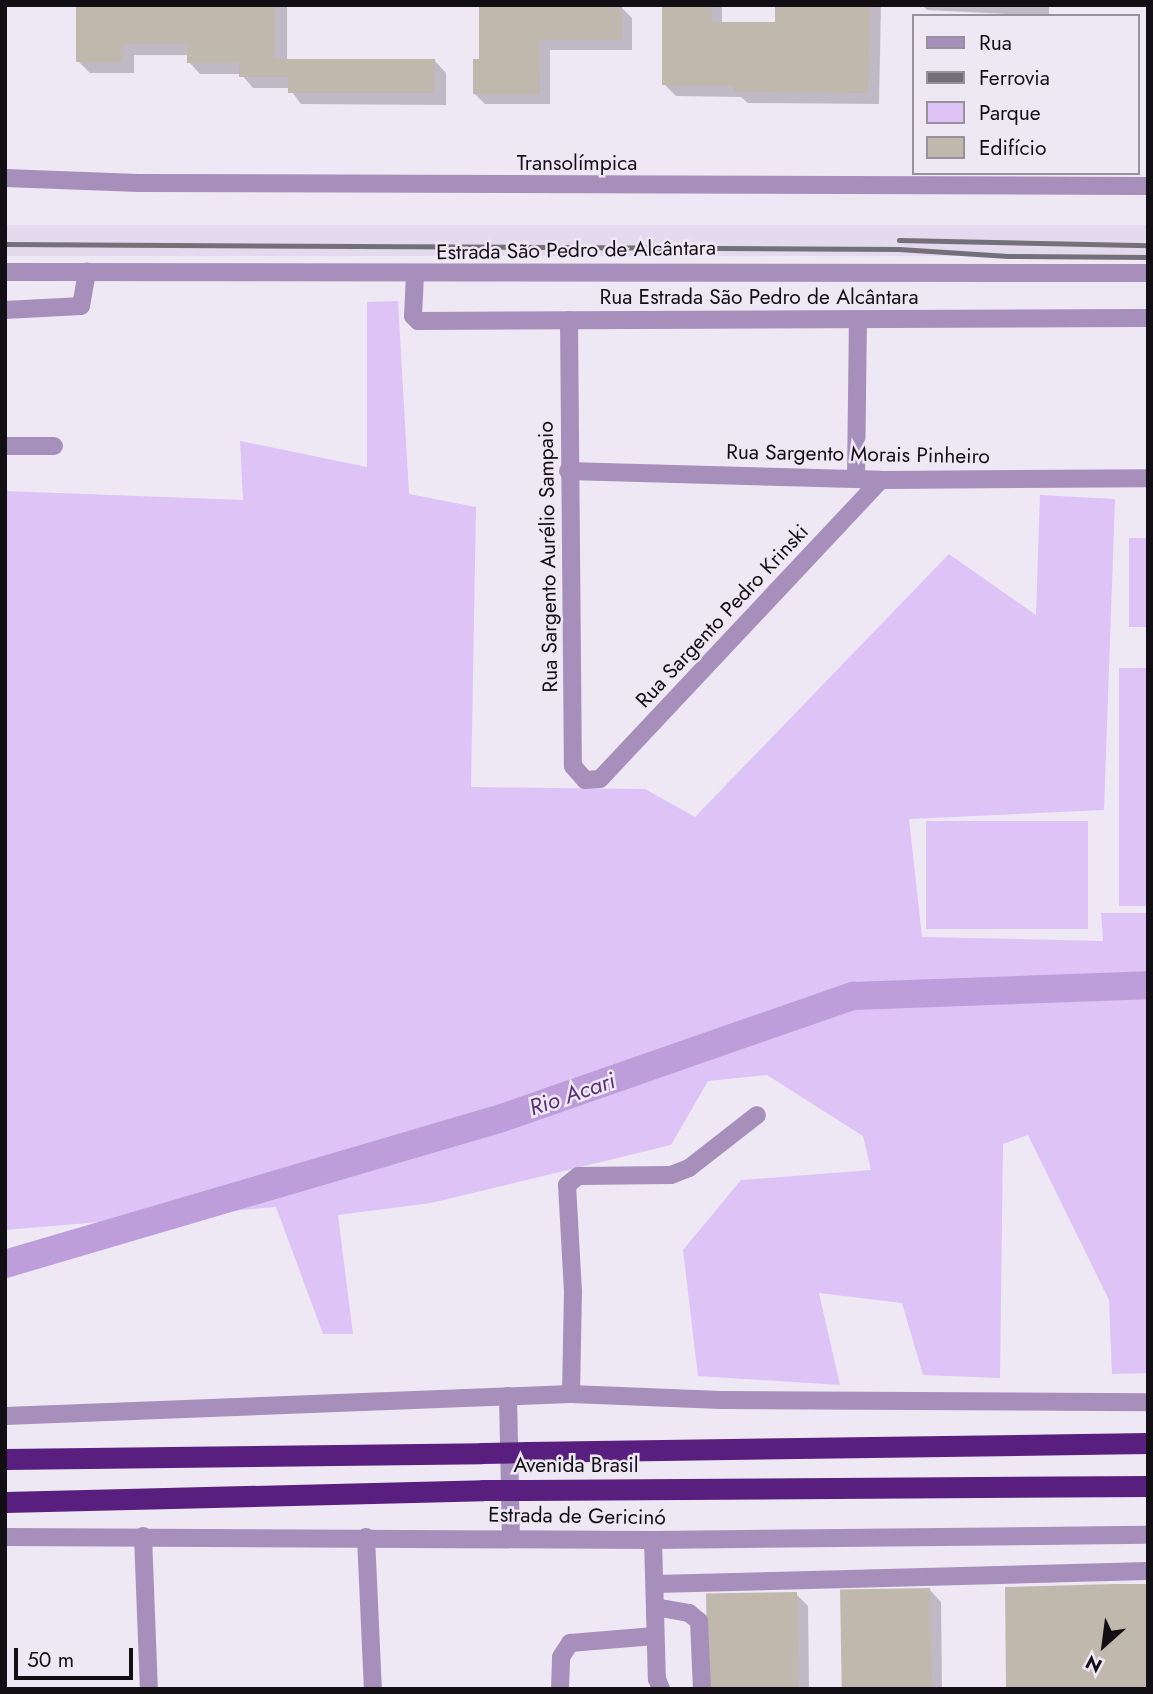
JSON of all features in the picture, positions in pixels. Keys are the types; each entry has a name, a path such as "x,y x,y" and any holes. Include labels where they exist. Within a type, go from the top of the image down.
{"highway":[{"name":"Avenida Brasil","path":"5,1459 1148,1443"},
{"name":"Avenida Brasil","path":"5,1502 482,1490 1148,1486"}],"street":[{"name":"Transolímpica","path":"5,178 482,185 1148,186"},
{"name":"Estrada São Pedro de Alcântara","path":"5,272 415,275 1148,273"},
{"path":"5,310 80,306 87,272"},
{"name":"Rua Estrada São Pedro de Alcântara","path":"415,275 413,316 418,321 1148,318"},
{"name":"Rua Sargento Aurélio Sampaio","path":"569,320 568,471 573,766 585,780 594,782"},
{"path":"856,479 858,320"},
{"path":"5,446 54,446"},
{"name":"Rua Sargento Morais Pinheiro","path":"568,471 881,480 1148,478"},
{"name":"Rua Sargento Pedro Krinski","path":"594,782 881,480"},
{"path":"571,1394 573,1292 567,1185 578,1177 671,1174 689,1168 757,1115"},
{"path":"5,1416 571,1394 721,1401 1148,1402"},
{"path":"508,1396 511,1539"},
{"name":"Estrada de Gericinó","path":"5,1537 653,1540 1148,1535"},
{"path":"143,1536 149,1689"},
{"path":"366,1537 373,1689"},
{"path":"653,1540 655,1636 661,1689"},
{"path":"654,1584 1148,1571"},
{"path":"655,1607 689,1613 699,1621 702,1689"},
{"path":"561,1689 561,1657 570,1643 655,1636"}],"shaded area":[{"path":"5,225 1148,225 1148,256 5,256"}],"green space":[{"path":"398,301 409,494 476,507 471,787 645,789 695,817 949,554 1036,615 1040,495 1115,499 1104,810 909,819 922,937 1103,941 1101,913 1148,913 1148,1373 1112,1374 1109,1300 1028,1135 1003,1144 1000,1378 923,1375 902,1303 819,1293 840,1385 698,1376 683,1250 741,1180 871,1170 863,1136 767,1075 708,1081 671,1145 431,1203 338,1215 353,1334 323,1334 276,1207 5,1230 5,491 243,500 240,441 367,467 367,302"},
{"path":"1129,538 1148,538 1148,627 1129,627"},
{"path":"1119,668 1148,668 1148,906 1119,906"},
{"path":"926,821 1088,821 1088,929 926,929"}],"building":[{"path":"76,5 275,5 275,59 435,59 435,93 288,93 288,77 239,77 239,63 187,63 187,44 122,44 123,62 76,62"},
{"path":"479,5 622,5 622,40 539,40 540,94 473,94 473,59 479,59"},
{"path":"662,5 711,5 711,22 775,22 775,5 870,5 868,93 734,92 734,86 662,85"},
{"path":"1148,1584 1148,1689 1006,1689 1005,1587"},
{"path":"930,1588 932,1689 842,1689 840,1590"},
{"path":"797,1592 799,1689 708,1689 706,1594"}],"waterway":[{"name":"Rio Acari","path":"5,1264 502,1118 853,996 1148,985"}],"railway":[{"path":"899,240 1148,245"},
{"path":"5,244 899,249 1008,256 1148,257"}]}
